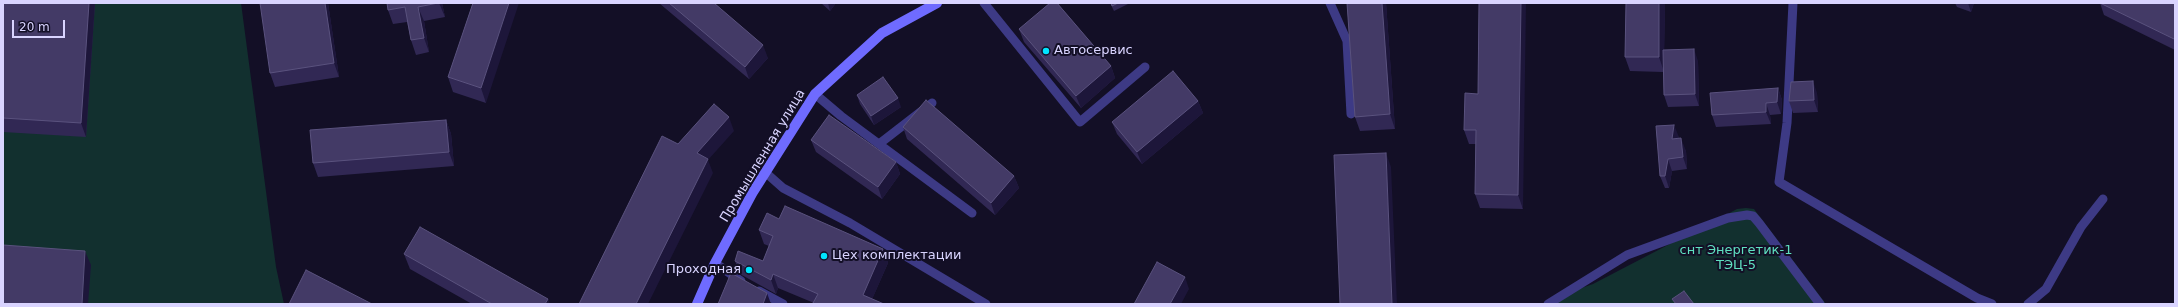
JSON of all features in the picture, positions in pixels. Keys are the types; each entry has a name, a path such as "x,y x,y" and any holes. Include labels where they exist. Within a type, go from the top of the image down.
{"main road":[{"name":"Промышленная улица","path":"697,304 715,263 766,172 815,94 882,33 937,3"}],"lane":[{"path":"984,3 1080,122 1145,67"},
{"path":"1330,3 1348,41 1351,114"},
{"path":"1793,3 1787,123 1779,182 1977,298 1992,304"},
{"path":"815,94 972,213"},
{"path":"879,144 932,103"},
{"path":"766,172 783,188 850,223 986,304"},
{"path":"2028,304 2046,289 2081,226 2103,199"},
{"path":"1548,304 1627,255 1728,218 1747,215 1753,216 1760,223 1820,304"},
{"path":"715,263 734,278 783,304"}],"green space":[{"path":"3,3 241,3 276,267 284,304 3,304"},
{"name":"снт Энергетик-1 ТЭЦ-5","path":"1737,209 1754,209 1826,304 1550,304 1570,292 1593,284"}],"building":[{"path":"3,3 89,3 81,123 3,118"},
{"path":"260,3 325,3 334,63 270,73"},
{"path":"387,3 438,3 418,7 424,38 411,40 405,7 388,10"},
{"path":"473,3 509,3 481,88 448,77"},
{"path":"669,3 714,3 763,45 745,67"},
{"path":"1050,3 1057,3 1111,66 1076,96 1019,29"},
{"path":"1111,3 1118,3 1112,6"},
{"path":"1347,3 1382,3 1390,114 1355,117"},
{"path":"1479,3 1521,3 1518,195 1475,194 1476,130 1464,130 1465,93 1478,94"},
{"path":"1626,3 1659,3 1659,57 1625,57"},
{"path":"2100,3 2175,3 2175,37 2174,39"},
{"path":"1694,49 1695,94 1664,95 1663,50"},
{"path":"1173,71 1198,101 1137,152 1112,122"},
{"path":"883,77 898,98 871,116 857,95"},
{"path":"1813,81 1814,100 1789,101 1791,82"},
{"path":"1778,88 1777,102 1766,103 1766,112 1712,115 1710,93"},
{"path":"926,100 1014,176 991,203 903,127"},
{"path":"714,104 729,117 697,153 708,159 636,304 579,304 662,136 678,144"},
{"path":"829,115 896,162 878,187 811,140"},
{"path":"446,120 449,152 313,163 310,130"},
{"path":"1674,125 1672,139 1681,138 1683,157 1668,159 1665,176 1660,176 1656,126"},
{"path":"1386,153 1392,304 1340,304 1334,155"},
{"name":"Цех комплектации","path":"785,206 883,249 863,295 884,304 815,304 813,303 818,294 773,274 771,280 735,261 738,251 763,261 773,236 759,230 767,213 779,219"},
{"path":"420,227 548,299 545,304 492,304 404,254"},
{"path":"3,245 85,251 82,304 3,304"},
{"path":"1157,262 1185,277 1170,304 1134,304"},
{"path":"306,270 372,304 289,304"},
{"path":"731,273 767,293 763,304 718,304"},
{"path":"1684,291 1694,304 1676,304 1672,299"}],"place":[{"name":"Автосервис","path":"1046,51"},
{"name":"Цех комплектации","path":"824,256"},
{"name":"Проходная","path":"749,270"}]}
